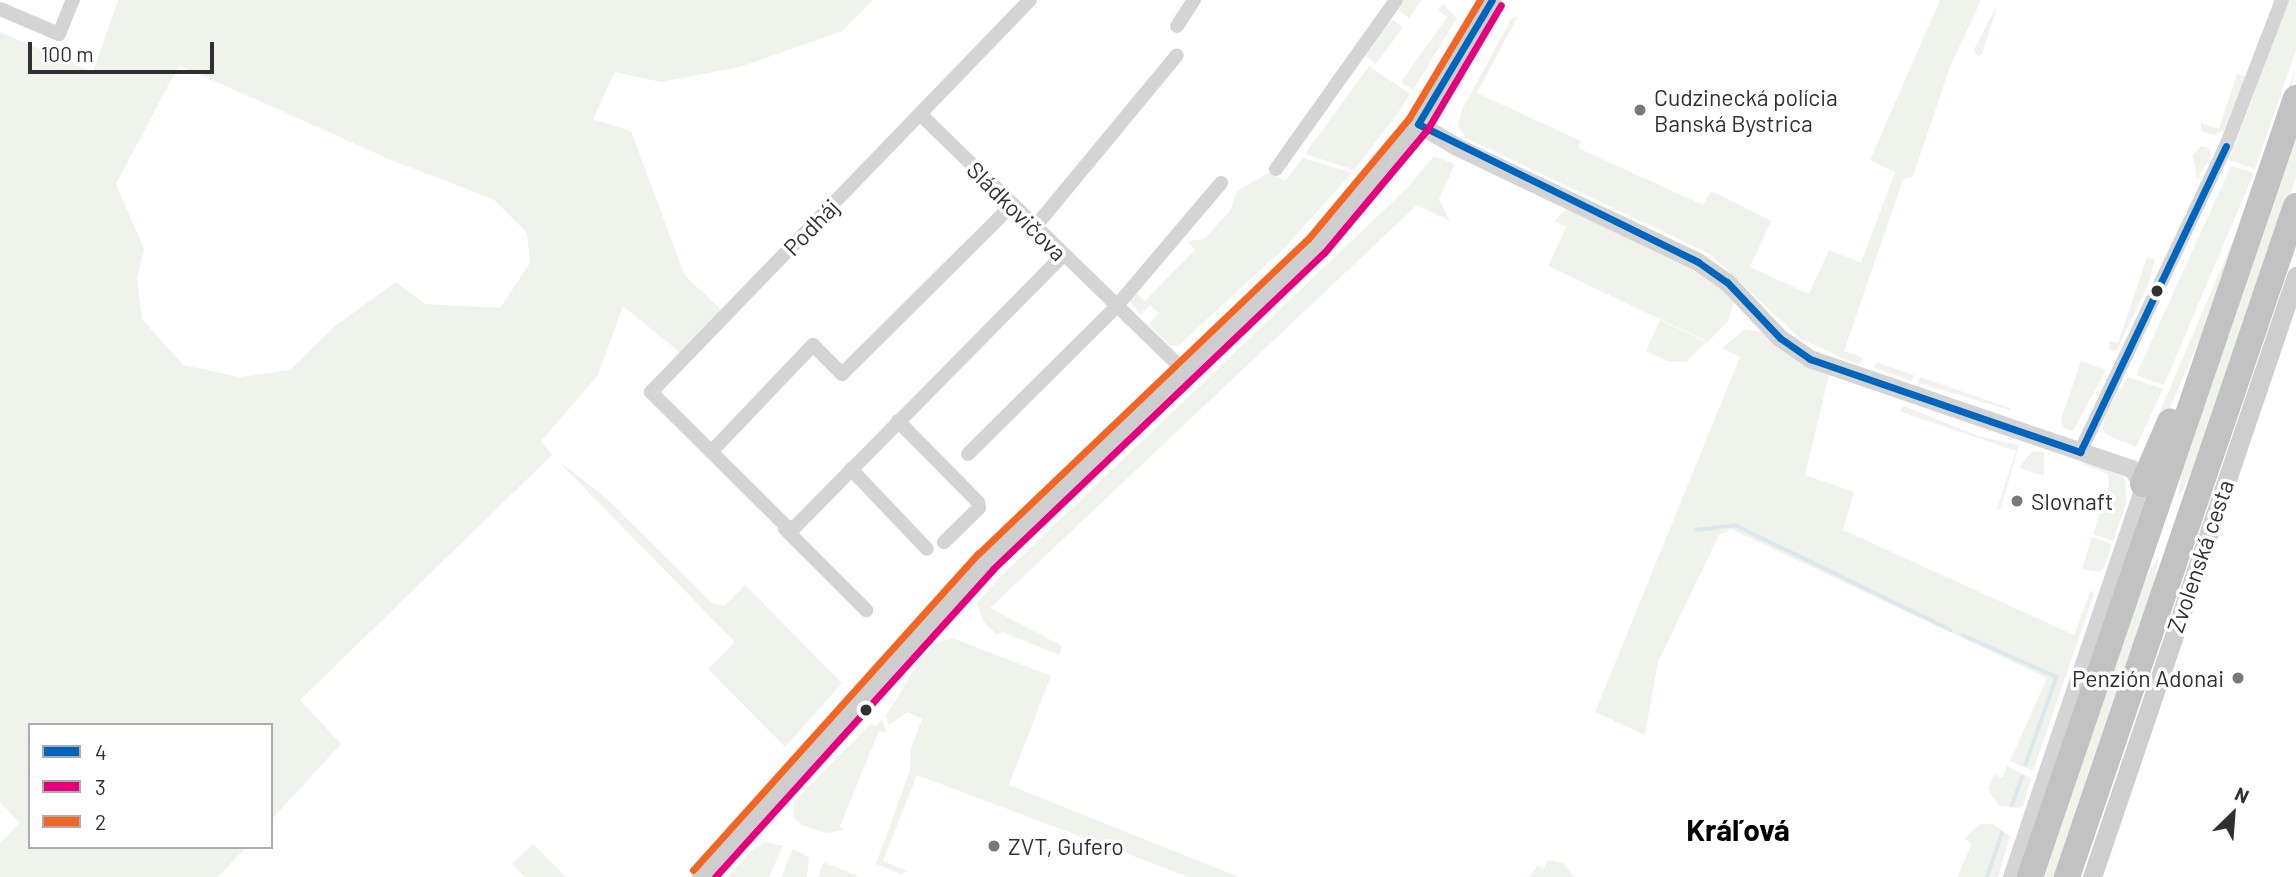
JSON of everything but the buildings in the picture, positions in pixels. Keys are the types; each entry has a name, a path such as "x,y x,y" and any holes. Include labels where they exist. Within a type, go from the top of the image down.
{"highway":[{"path":"2030,877 2296,98"},
{"path":"2067,877 2296,206"},
{"path":"2138,476 2160,442 2188,387 2200,378"}],"main road":[{"path":"701,877 945,604 1316,246 1418,124 1492,0"},
{"name":"Zvolenská cesta","path":"2092,877 2296,276"}],"street":[{"path":"0,9 59,34 73,0"},
{"name":"Podháj","path":"1030,0 651,392 787,527 794,528 1062,256"},
{"path":"1177,26 1194,0"},
{"path":"1276,169 1396,0"},
{"path":"2081,452 2226,146 2282,0"},
{"path":"1034,228 1177,55"},
{"name":"Sládkovičova","path":"920,114 1115,308 1184,371"},
{"path":"1418,124 1457,147 1698,262 1727,282 1774,332 1801,355 2081,452 2138,476 2011,877"},
{"path":"968,454 1115,308 1221,183"},
{"path":"711,452 813,345 842,374 1011,206"},
{"path":"898,421 978,502 979,508 944,541"},
{"path":"851,470 927,549"},
{"path":"785,529 866,610"}],"shaded area":[{"path":"118,0 873,0 842,31 740,67 661,82 615,72 593,119 631,131 685,276 723,311 683,355 623,306 598,375 541,441 552,455 300,700 341,744 273,818 273,723 28,723 28,849 244,849 218,877 0,877 0,843 20,823 0,802 0,32 93,72","holes":["179,65 391,160 493,199 527,233 530,263 500,308 425,304 396,282 335,326 290,370 239,377 183,365 142,319 137,278 144,249 116,184"]},
{"path":"1403,0 1422,0 1409,18 1399,11"},
{"path":"1940,0 1981,0 1950,67 1913,176 1903,180 1844,351 1864,358 1858,365 1801,339 1710,254 1466,138 1458,126 1462,110 1511,19 1518,16 1477,93 1581,141 1578,148 1703,205 1711,191 1771,221 1750,267 1809,294 1829,250 1861,263 1895,172 1870,160"},
{"path":"2289,0 2296,0 2296,50 2255,169 2229,160"},
{"path":"1443,4 1457,18 1413,90 1401,82 1447,17 1438,10"},
{"path":"1998,4 1982,54 1977,57 1974,49"},
{"path":"1393,20 1403,27 1376,64 1363,54 1387,21"},
{"path":"2261,33 2264,34 2224,130 2214,135 2201,131 2201,123 2219,129 2237,74 2246,77"},
{"path":"1369,66 1410,94 1400,110 1354,170 1305,154"},
{"path":"2296,66 2290,93 2201,337 2169,410 2144,449 2254,191"},
{"path":"2296,123 2296,178 2201,456 2178,499 2183,457"},
{"path":"2201,146 2209,148 2211,156 2197,179 2193,155"},
{"path":"1434,156 1455,164 1439,199 1450,221 1417,205 990,608 1062,646 1059,655 1003,632 997,635 983,621 977,603 1002,575 1408,187"},
{"path":"1303,158 1352,173 1284,248 1178,346 1170,345 1149,325 1159,313 1150,305 1140,315 1128,299 1136,293 1145,301 1195,250 1187,241 1204,239 1230,211 1237,191 1270,172 1285,181"},
{"path":"2231,166 2254,173 2164,385 2136,375"},
{"path":"1566,210 1575,210 1713,279 1734,300 1729,320 1708,342 1548,266 1566,227 1554,221"},
{"path":"2147,257 2155,260 2148,285 2117,350 2110,351 2109,341 2118,343"},
{"path":"1660,320 1706,342 1686,362 1667,361 1646,351"},
{"path":"1745,329 1761,332 1798,362 1829,375 1805,475 1854,492 1843,530 2074,635 2091,590 2094,594 2033,771 2010,761 2047,678 1731,529 1719,535 1658,662 1645,735 1595,712 1740,357 1722,348"},
{"path":"2081,361 2106,370 2073,431 2064,428 2061,419"},
{"path":"1875,362 1914,375 1912,381 1875,368"},
{"path":"1920,377 2010,408 2010,410 1918,383"},
{"path":"2128,377 2163,389 2136,447 2105,434 2103,429 2105,414"},
{"path":"1904,406 1978,436 2019,445 2001,508 1997,509 2016,451 1899,411"},
{"path":"2032,451 2044,452 2044,476 2019,468"},
{"path":"557,460 605,497 712,603 724,606 745,585 842,683 785,747 708,669 735,642"},
{"path":"2083,460 2125,478 2126,504 2113,541 2093,534 2109,486 2108,474 2084,465"},
{"path":"2092,537 2112,544 2103,570 2098,572 2082,569"},
{"path":"2159,555 2150,605 2057,877 2039,877 2134,599"},
{"path":"952,638 1051,676 1009,785 1239,877 1189,877 917,775 883,861 908,871 901,874 876,864 910,770 911,748 922,719 907,712 889,725 886,716 920,660 935,644"},
{"path":"882,719 886,733 879,731 840,826 844,830 826,833 802,825 793,817 794,802 871,723 876,726"},
{"path":"2007,766 2031,778 2023,806 2017,808 1999,806 1988,789 1994,774 2002,778"},
{"path":"1980,824 1993,824 2010,836 1998,877 1957,877 1972,843 1964,839"},
{"path":"766,842 783,846 769,877 728,877 754,849"},
{"path":"533,844 566,877 525,877 512,864"},
{"path":"793,849 809,857 807,877 781,877"},
{"path":"1548,860 1563,863 1574,877 1530,877 1537,866 1544,869"},
{"path":"823,863 826,863 860,877 818,877"}],"waterway":[{"path":"1696,530 1735,525 1951,630"},
{"path":"1963,635 2057,677 2026,765"},
{"path":"2012,805 2022,778"},
{"path":"1987,877 2002,833"}],"transit line":[{"name":"2","path":"693,870 978,554 1308,239 1409,118 1480,0"},
{"name":"4","path":"1418,124 1492,0"},
{"name":"3","path":"715,877 993,569 1324,253 1427,130 1501,5"},
{"name":"4","path":"1418,124 1698,262 1727,282 1780,338 1810,359 2080,452"},
{"name":"4","path":"2080,452 2226,146"}],"place":[{"name":"Cudzinecká polícia Banská Bystrica","path":"1640,110"},
{"name":"Slovnaft","path":"2017,501"},
{"name":"Penzión Adonai","path":"2238,678"},
{"name":"ZVT, Gufero","path":"994,846"}],"district":[{"name":"Kráľová","path":"1738,829"}]}
